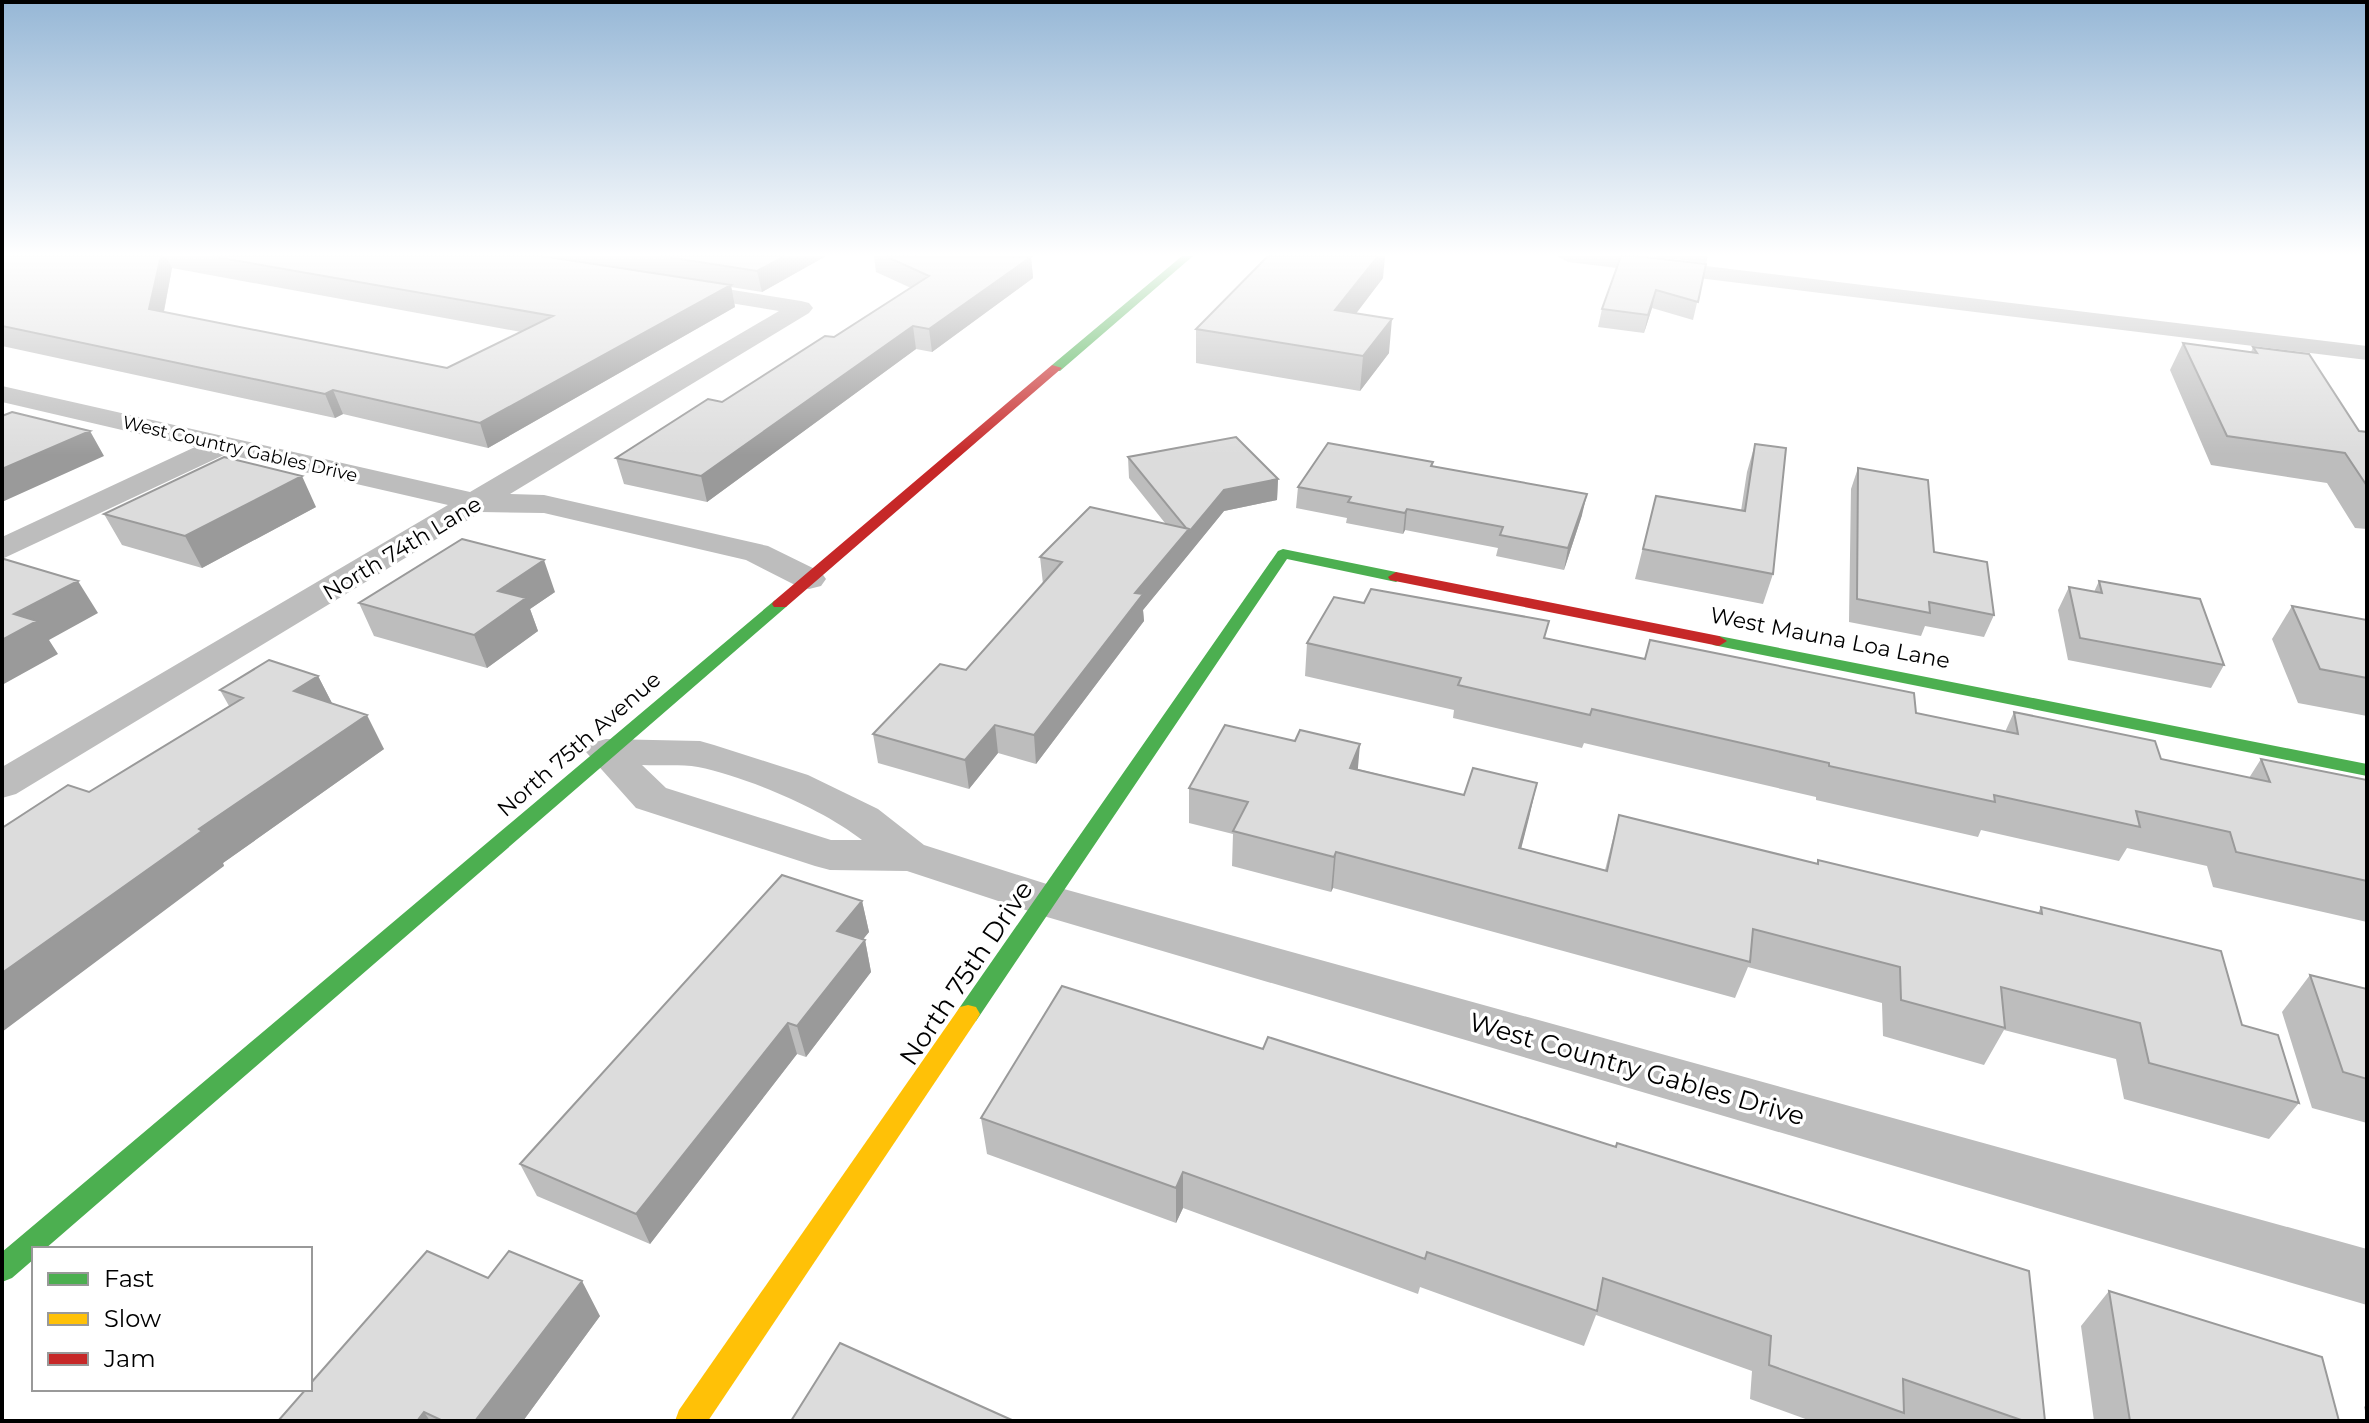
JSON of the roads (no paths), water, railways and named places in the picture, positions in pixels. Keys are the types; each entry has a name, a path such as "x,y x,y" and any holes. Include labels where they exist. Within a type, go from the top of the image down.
{"street":[{"name":"North 74th Lane","path":"2,785 777,322"},
{"name":"North 75th Avenue","path":"2,1269 1110,322"},
{"path":"2115,322 2367,353"},
{"name":"West Country Gables Drive","path":"2,394 477,503 520,524 719,571 809,579"},
{"path":"2,549 222,445"},
{"name":"West Mauna Loa Lane","path":"1283,554 2367,770"},
{"name":"North 75th Drive","path":"690,1421 1283,554"},
{"name":"West Country Gables Drive","path":"606,752 700,754 794,784 863,819 909,856"},
{"name":"West Country Gables Drive","path":"606,752 651,798 830,855 909,856 1047,901 2367,1277"}]}
